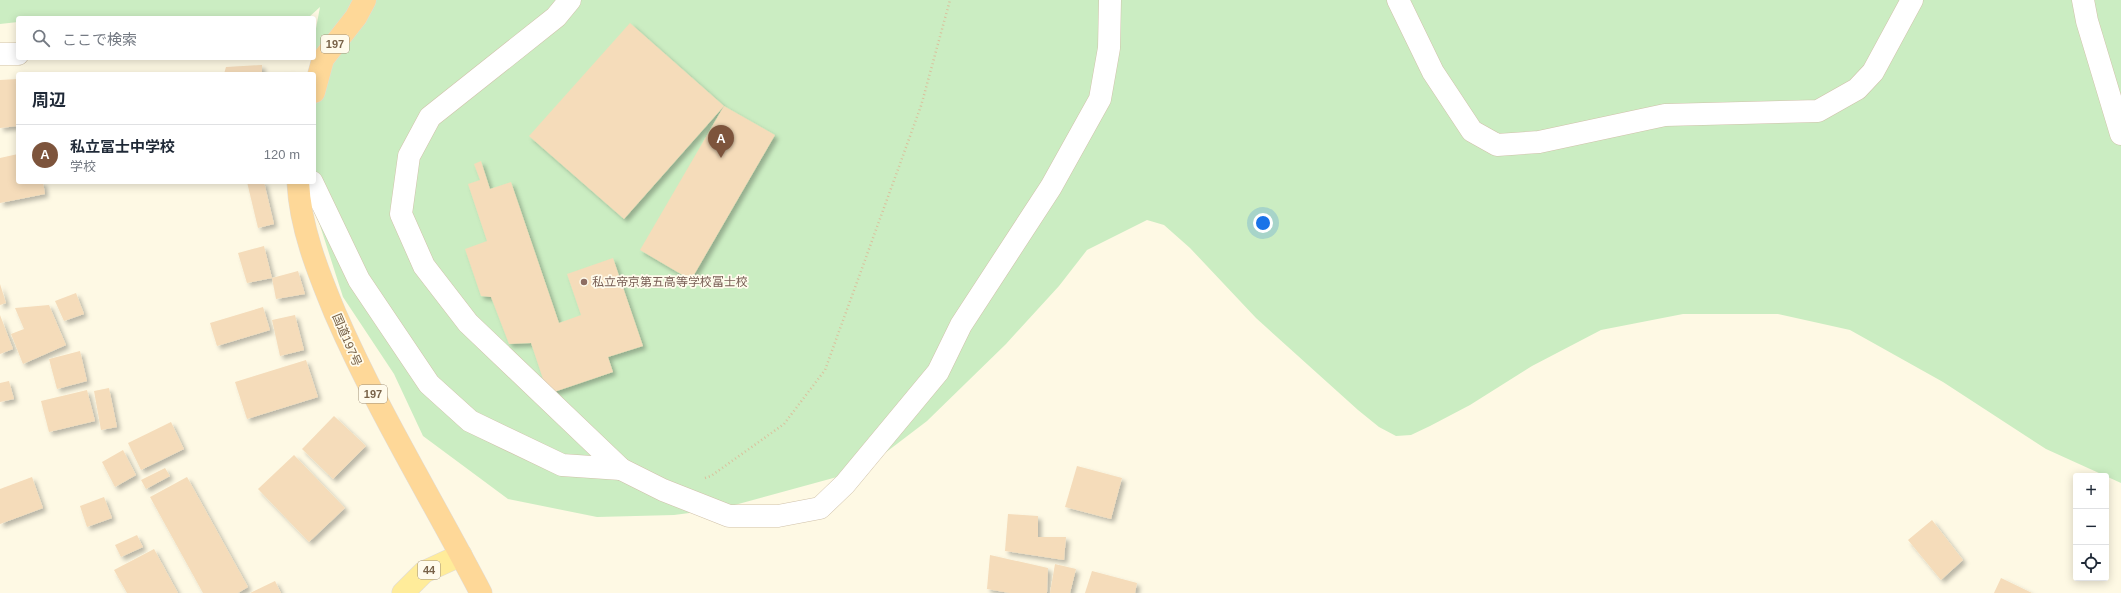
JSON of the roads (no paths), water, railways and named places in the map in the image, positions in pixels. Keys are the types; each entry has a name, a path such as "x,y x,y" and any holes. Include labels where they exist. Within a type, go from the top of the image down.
{"highway":[{"name":"197","path":"316,78 319,58 356,17 365,0"},
{"name":"国道197号","path":"298,184 299,205 320,278 358,367 481,593"}],"main road":[{"name":"44","path":"403,593 424,572 461,555"}],"street":[{"path":"570,0 556,17 430,117 409,156 401,214 424,266 468,323 621,469 662,490 729,516 778,516 820,508 845,484 938,372 961,325 1055,180 1100,99 1109,48 1110,0"},
{"path":"1398,0 1433,72 1472,131 1497,145 1539,142 1665,115 1818,111 1856,89 1873,72 1912,0"},
{"path":"2083,0 2087,21 2121,134"},
{"path":"0,54 16,54"},
{"path":"313,184 358,280 429,384 470,421 562,464 621,469"}],"place":[{"name":"私立冨士中学校","path":"721,158"},
{"name":"私立帝京第五高等学校冨士校","path":"584,282"}]}
